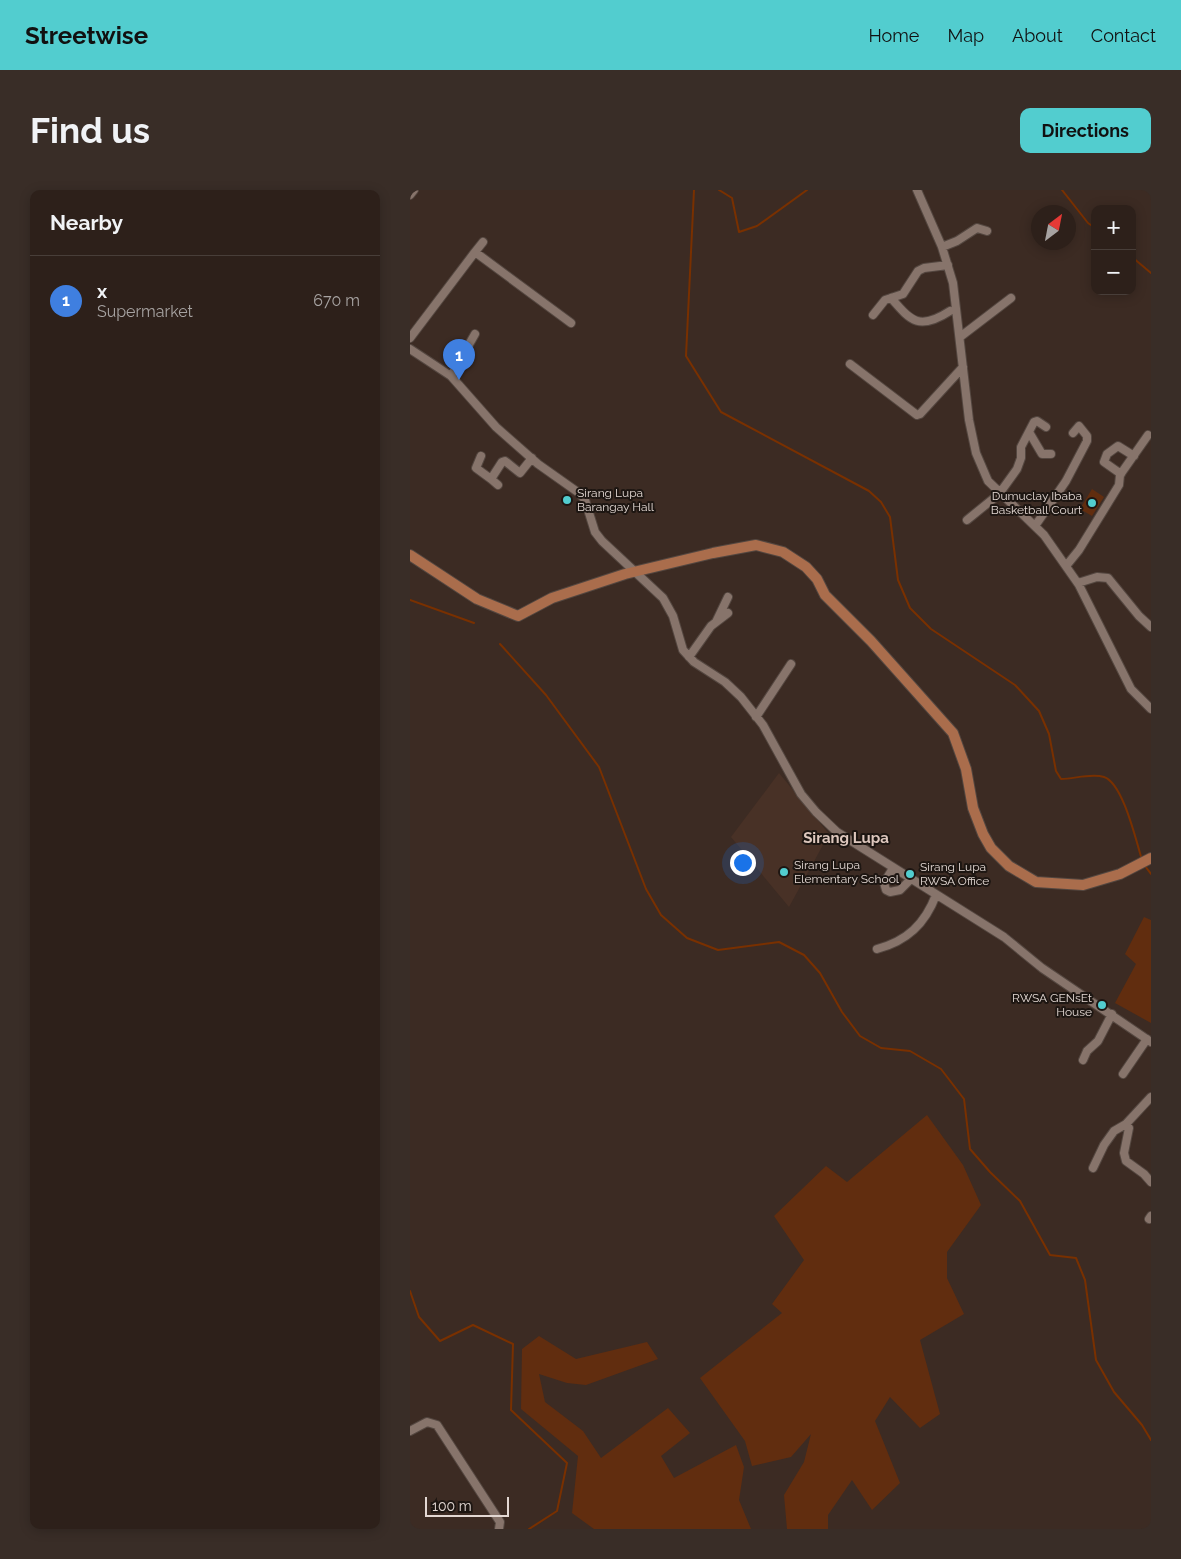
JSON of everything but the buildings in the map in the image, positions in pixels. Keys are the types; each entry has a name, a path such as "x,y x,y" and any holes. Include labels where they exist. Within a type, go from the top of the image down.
{"main road":[{"path":"410,555 476,599 518,616 552,598 634,572 738,547 756,545 770,547 795,559 806,567 817,579 825,595 872,641 953,733 966,769 973,808 982,834 991,848 1009,866 1036,882 1083,886 1120,874 1151,858"}],"street":[{"path":"410,195 414,190"},
{"path":"917,190 942,246 953,283 972,441 982,472 999,494 1035,526 1066,566 1078,583 1131,689 1151,709"},
{"path":"942,246 957,241 977,228 987,231"},
{"path":"410,338 483,242"},
{"path":"475,252 571,324"},
{"path":"873,315 891,298 902,294 918,271 924,268 948,265"},
{"path":"891,298 908,318 914,321 941,316 950,311"},
{"path":"960,337 1011,298"},
{"path":"451,376 475,334"},
{"path":"410,350 451,376 461,385 485,416 532,458 579,493 585,500 595,532 669,605 680,644 688,657 733,689 756,717 802,794 816,812 837,832 1004,938 1042,968 1149,1040 1123,1074"},
{"path":"850,364 916,415 920,414 963,367"},
{"path":"967,520 999,494 1019,467 1021,447 1035,421 1046,427"},
{"path":"1035,526 1066,481 1087,441 1087,436 1080,426 1072,433"},
{"path":"1029,432 1042,454 1051,454"},
{"path":"1066,566 1079,550 1119,485 1120,474 1148,435"},
{"path":"1120,474 1104,462 1107,454 1118,446 1134,456"},
{"path":"481,456 476,468 498,485"},
{"path":"491,479 503,460 520,473 532,458"},
{"path":"1078,583 1097,577 1108,578 1139,616 1151,627"},
{"path":"688,657 716,622 728,597"},
{"path":"716,622 728,613"},
{"path":"756,717 791,664"},
{"path":"893,868 884,883 886,890 890,892 900,890 911,879"},
{"path":"877,949 898,943 921,923 929,912 936,895"},
{"path":"1083,1060 1087,1051 1098,1041 1112,1014"},
{"path":"1094,1168 1109,1137 1114,1131 1126,1124 1151,1096"},
{"path":"1126,1124 1129,1128 1124,1153 1126,1161 1144,1174 1151,1182"},
{"path":"410,1431 427,1422 437,1424 500,1522 499,1529"}],"shaded area":[{"name":"Dumuclay Ibaba Basketball Court","path":"1092,489 1104,497 1092,516 1080,509"},
{"name":"Sirang Lupa Elementary School","path":"779,773 829,834 789,907 731,837"},
{"path":"1144,917 1151,920 1151,1023 1115,1003 1136,964 1125,954"},
{"path":"927,1115 963,1165 981,1205 947,1252 947,1278 964,1314 920,1340 940,1414 920,1428 890,1397 875,1421 900,1483 872,1510 852,1480 828,1515 828,1529 787,1529 784,1495 804,1462 811,1434 791,1457 752,1466 745,1441 700,1378 782,1313 772,1304 804,1260 774,1216 826,1166 847,1182"},
{"path":"539,1336 576,1359 647,1342 658,1359 586,1385 567,1383 539,1374 545,1402 583,1431 601,1458 668,1408 690,1433 661,1456 674,1478 736,1445 744,1467 739,1500 751,1529 594,1529 572,1513 578,1456 521,1409 522,1349"}],"waterway":[{"path":"694,190 686,356 721,412 869,491 881,502 890,517 898,580 910,608 931,629 1015,685 1039,711 1049,734 1056,771 1061,779 1099,776 1111,782 1123,801 1142,860"},
{"path":"719,190 732,198 739,232 757,226 807,190"},
{"path":"1062,190 1091,225"},
{"path":"1136,260 1151,273"},
{"path":"410,600 474,623"},
{"path":"500,644 546,695 599,767 646,889 661,915 687,938 718,950 779,942 804,955 820,973 842,1012 860,1036 881,1048 910,1051 941,1069 964,1099 970,1149 990,1172 1020,1201 1050,1255 1076,1258 1085,1280 1096,1360 1114,1392 1142,1425 1151,1440"},
{"path":"1145,866 1151,874"},
{"path":"410,1291 419,1317 440,1341 473,1325 513,1344 511,1410 567,1463 557,1511 529,1529"}],"place":[{"name":"x","path":"459,380"},
{"name":"Sirang Lupa Barangay Hall","path":"567,500"},
{"name":"Dumuclay Ibaba Basketball Court","path":"1092,503"},
{"name":"Sirang Lupa Elementary School","path":"784,872"},
{"name":"Sirang Lupa RWSA Office","path":"910,874"},
{"name":"RWSA GENsEt House","path":"1102,1005"}],"district":[{"name":"Sirang Lupa","path":"846,838"}]}
